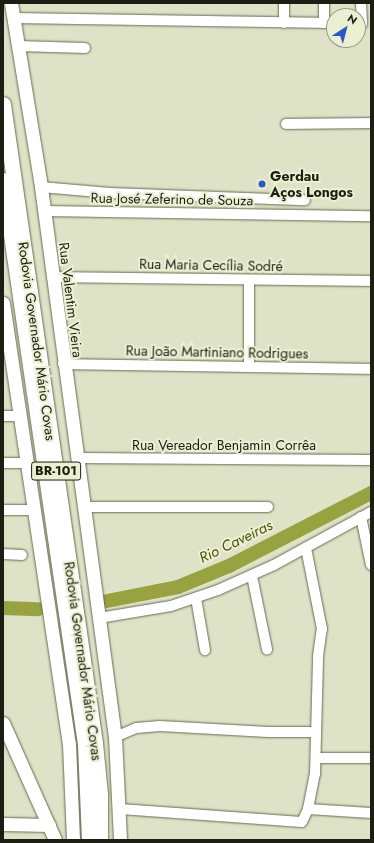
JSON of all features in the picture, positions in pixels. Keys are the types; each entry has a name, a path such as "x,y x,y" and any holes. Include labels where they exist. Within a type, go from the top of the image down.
{"highway":[{"name":"Rodovia Governador Mário Covas","path":"3,104 95,743 100,794 100,840"},
{"name":"Rodovia Governador Mário Covas","path":"3,180 85,744 89,840"}],"main road":[{"name":"Rua Valentim Vieira","path":"11,3 41,187 63,364 115,737 120,810 120,840"},
{"path":"3,303 6,345 20,416 69,744 73,840"},
{"path":"3,723 7,743 55,840"},
{"path":"3,824 48,825"}],"street":[{"path":"284,3 284,22"},
{"path":"13,18 326,23"},
{"path":"17,46 85,48"},
{"path":"286,124 371,123"},
{"path":"41,187 110,193 305,200"},
{"name":"Rua José Zeferino de Souza","path":"44,211 371,216"},
{"name":"Rua Maria Cecília Sodré","path":"52,278 371,281"},
{"path":"249,280 249,367"},
{"name":"Rua João Martiniano Rodrigues","path":"63,364 371,369"},
{"path":"3,416 20,416"},
{"name":"Rua Vereador Benjamin Corrêa","path":"76,458 371,460"},
{"path":"3,463 27,463"},
{"path":"84,506 268,507"},
{"path":"3,510 34,510"},
{"path":"99,618 157,609 196,598 252,576 371,512"},
{"path":"361,518 371,565"},
{"path":"120,810 300,823 308,809 316,758 318,656 322,622 306,548"},
{"path":"3,554 22,555"},
{"path":"252,576 267,649"},
{"path":"196,598 205,650"},
{"path":"115,737 136,728 160,726 268,732 316,732"},
{"path":"316,758 371,758"},
{"path":"308,809 371,813"}],"waterway":[{"name":"Rio Caveiras","path":"107,601 178,587 229,566 371,493"},
{"name":"Rio Caveiras","path":"3,608 38,609"}],"place":[{"name":"Gerdau Aços Longos","path":"262,184"}]}
